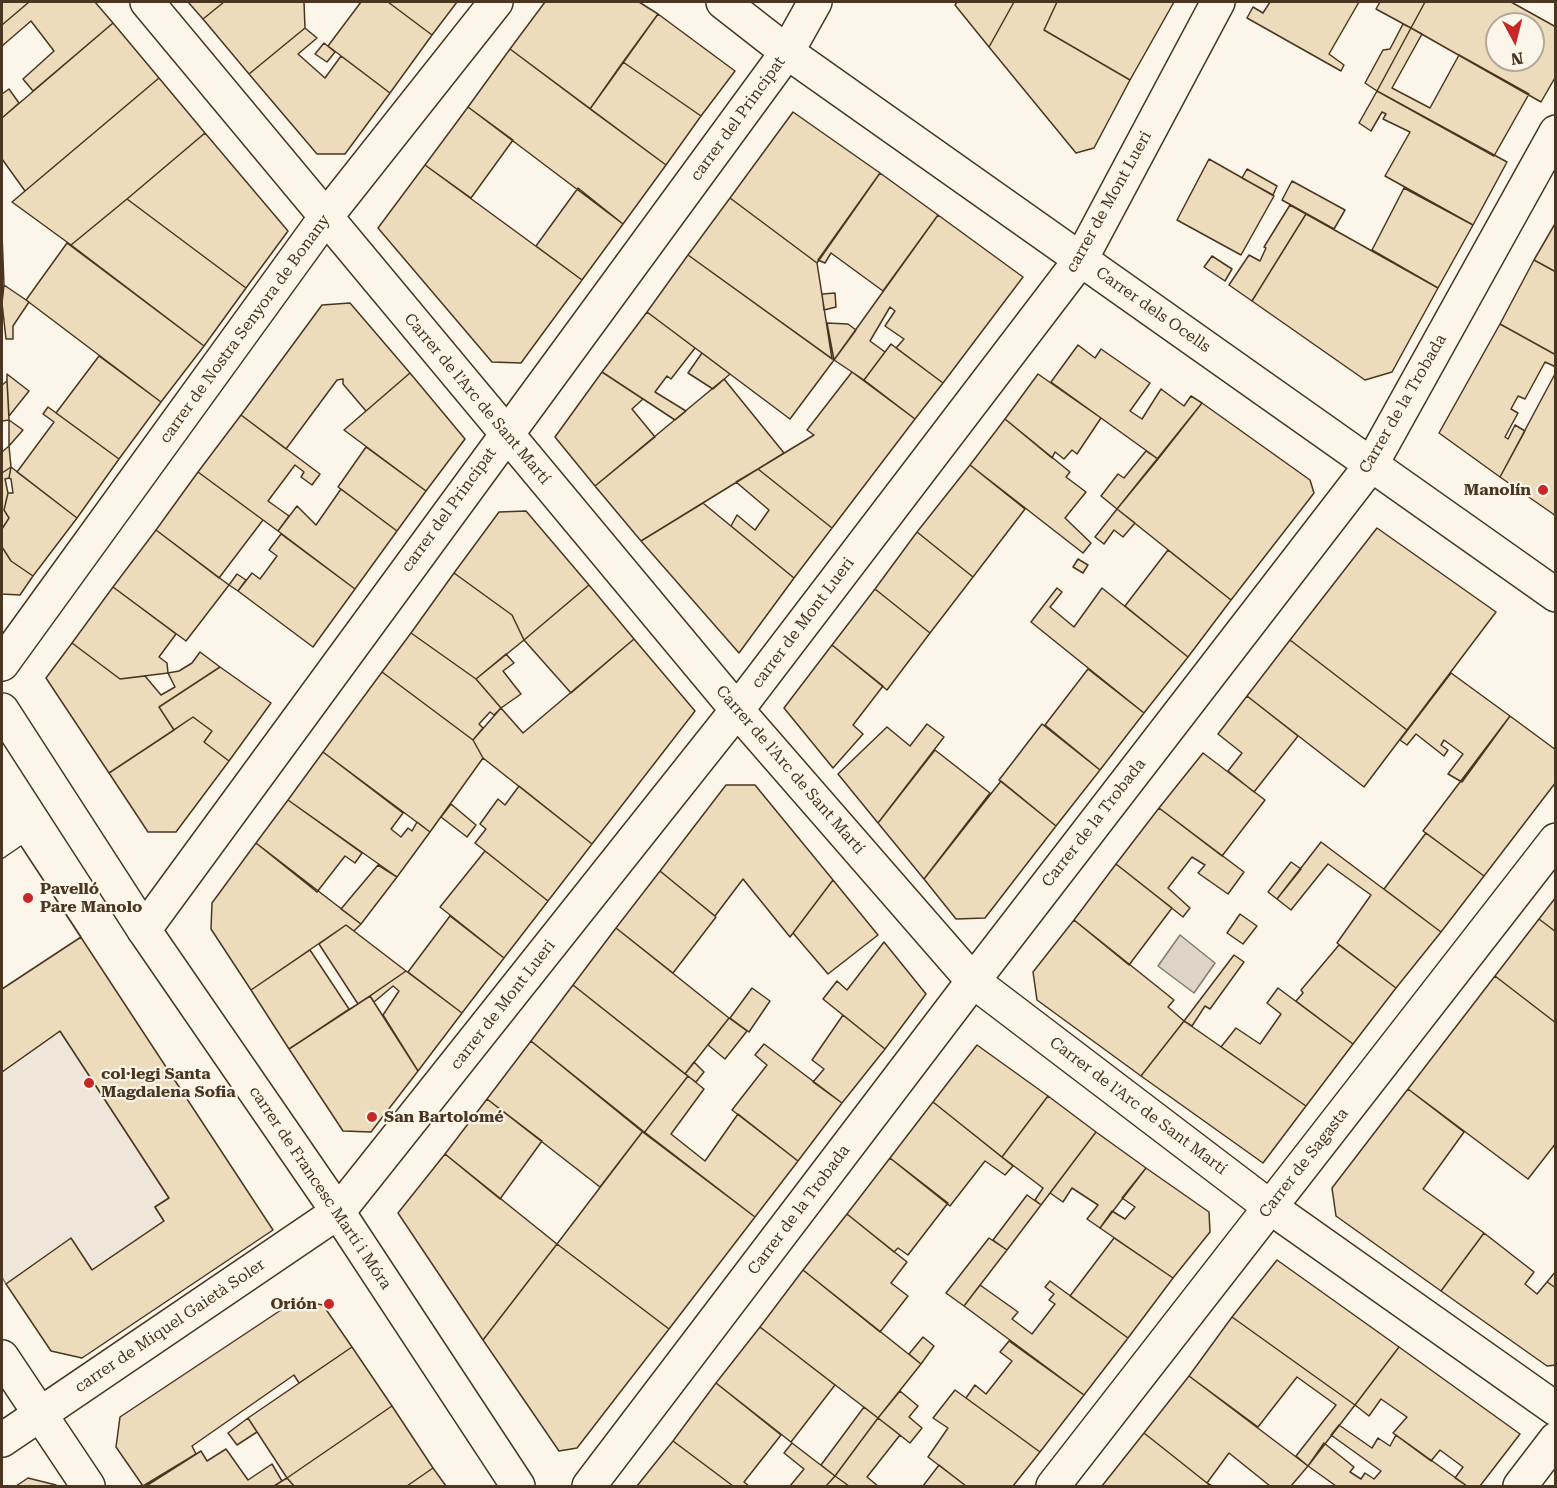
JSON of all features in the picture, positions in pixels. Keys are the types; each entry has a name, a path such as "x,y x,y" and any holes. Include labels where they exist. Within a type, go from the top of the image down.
{"street":[{"name":"Carrer de l'Arc de Sant Martí","path":"147,2 737,710 973,981 1270,1207 1556,1409"},
{"name":"carrer de Nostra Senyora de Bonany","path":"2,664 325,218 496,2"},
{"name":"Carrer dels Ocells","path":"723,2 787,52 1556,595"},
{"name":"carrer del Principat","path":"144,930 787,52 815,2"},
{"name":"carrer de Mont Lueri","path":"339,1212 737,710 1081,259 1218,2"},
{"name":"Carrer de la Trobada","path":"589,1486 973,981 1371,465 1556,132"},
{"name":"carrer de Francesc Martí i Móra","path":"2,710 144,930 339,1212 518,1486"},
{"name":"Carrer de Sagasta","path":"1053,1486 1556,840"},
{"name":"carrer de Miquel Gaietà Soler","path":"2,1440 339,1212"},
{"path":"2,1357 38,1415 88,1486"},
{"path":"1520,1486 1556,1439"}],"shaded area":[{"path":"1180,935 1215,963 1194,993 1158,966"},
{"path":"60,1031 169,1198 155,1207 164,1221 92,1270 71,1239 6,1284 2,1277 2,1072"}],"building":[{"path":"2,2 29,2 2,25"},
{"path":"29,2 95,2 113,23 33,91 23,79 54,51 31,21 2,46 2,25"},
{"path":"188,2 224,2 203,19"},
{"path":"224,2 304,2 305,28 249,74 203,19"},
{"path":"361,2 388,2 432,35 390,93 328,46"},
{"path":"388,2 457,2 432,35"},
{"path":"545,2 639,2 658,14 590,109 510,49"},
{"path":"957,2 1014,2 989,47 955,5"},
{"path":"1014,2 1057,2 1044,30 1130,80 1094,148 1076,153 989,47"},
{"path":"1057,2 1174,2 1130,80 1044,30"},
{"path":"1270,2 1359,2 1329,54 1344,65 1341,71 1247,18 1253,7 1263,13"},
{"path":"1380,2 1425,2 1411,28 1376,9"},
{"path":"1425,2 1511,2 1529,12 1485,12 1485,70 1411,28"},
{"path":"658,14 735,71 701,116 623,62"},
{"path":"1545,21 1556,27 1556,76 1541,102 1488,72 1545,72"},
{"path":"113,23 159,78 25,191 2,159 2,118"},
{"path":"1403,24 1411,28 1377,91 1365,83 1383,50 1390,49"},
{"path":"305,28 317,38 298,54 325,78 341,56 390,93 345,154 317,154 249,74"},
{"path":"1411,28 1422,34 1392,88 1430,108 1459,55 1485,69 1485,72 1490,72 1529,94 1494,156 1377,91"},
{"path":"324,43 335,52 327,62 315,54"},
{"path":"510,49 666,165 623,224 468,107"},
{"path":"623,62 701,116 666,165 590,109"},
{"path":"159,78 205,133 127,199 71,245 12,202"},
{"path":"9,89 19,103 2,118 2,94"},
{"path":"1377,91 1507,162 1473,225 1385,176 1410,132 1383,119 1386,114 1382,112 1371,131 1359,123"},
{"path":"468,107 513,140 471,198 425,165"},
{"path":"793,112 880,173 817,263 730,198"},
{"path":"205,133 288,231 246,288 127,199"},
{"path":"1209,159 1274,196 1241,255 1177,220"},
{"path":"425,165 582,280 521,363 492,362 378,228"},
{"path":"1247,169 1277,186 1273,195 1242,178"},
{"path":"880,173 938,215 883,291 831,253 825,263 818,260"},
{"path":"1292,181 1345,210 1334,229 1282,200"},
{"path":"578,188 623,224 582,280 536,246"},
{"path":"1404,188 1473,225 1438,288 1372,250"},
{"path":"730,198 817,263 832,359 688,255"},
{"path":"127,199 246,288 204,346 71,245"},
{"path":"1290,205 1306,214 1252,301 1229,285 1249,255 1260,261 1266,248 1264,247"},
{"path":"1306,214 1438,288 1392,372 1365,380 1252,301"},
{"path":"938,215 1023,277 943,383 896,348 904,339 885,326 895,311 890,307 870,341 885,352 864,380 834,360"},
{"path":"1556,222 1556,272 1534,260"},
{"path":"2,234 4,285 2,300"},
{"path":"67,243 204,346 161,402 26,300"},
{"path":"688,255 834,360 790,419 647,312"},
{"path":"1212,256 1232,269 1225,281 1204,267"},
{"path":"1534,260 1556,272 1556,355 1500,324"},
{"path":"4,285 29,302 13,326 13,339 6,339 2,303"},
{"path":"835,293 836,307 824,310 822,294"},
{"path":"350,303 410,373 366,411 343,384 343,379 337,380 286,449 241,415 322,305"},
{"path":"647,312 695,348 671,379 667,376 655,392 686,411 675,420 602,372"},
{"path":"827,323 848,324 856,330 834,360"},
{"path":"1500,324 1556,355 1556,367 1545,362 1525,399 1518,396 1511,409 1518,413 1505,437 1508,439 1515,425 1525,431 1500,477 1439,433"},
{"path":"891,344 943,383 915,419 864,380"},
{"path":"1078,345 1095,358 1101,349 1150,383 1130,411 1142,419 1161,389 1184,406 1191,396 1202,403 1158,459 1051,382"},
{"path":"702,353 730,374 713,389 688,373"},
{"path":"99,356 161,402 119,459 56,413"},
{"path":"602,372 643,399 632,409 655,437 595,486 555,437"},
{"path":"852,372 915,419 832,528 758,469 814,435 807,430"},
{"path":"1556,372 1556,516 1500,477"},
{"path":"410,373 465,439 426,491 344,430"},
{"path":"7,374 29,391 9,416 7,381"},
{"path":"1038,374 1101,418 1077,454 1072,450 1064,459 1055,452 1052,458 1005,419"},
{"path":"724,379 784,453 641,541 595,486"},
{"path":"7,381 9,420 2,421 2,385"},
{"path":"1202,403 1310,480 1314,493 1231,600 1117,509"},
{"path":"48,407 119,459 77,518 17,472 54,422 43,414"},
{"path":"241,415 320,474 312,485 301,477 304,472 295,465 268,501 289,516 278,531 198,472"},
{"path":"1005,419 1070,472 1066,477 1086,492 1065,518 1091,543 1083,553 970,465"},
{"path":"9,420 23,430 9,446"},
{"path":"9,446 11,467 2,473 2,452"},
{"path":"366,447 426,491 397,531 338,487"},
{"path":"1146,451 1158,459 1117,509 1101,496 1118,474 1124,478"},
{"path":"970,465 1025,509 973,577 917,532"},
{"path":"11,467 9,478 5,479 8,493 4,510 9,518 2,529 2,473"},
{"path":"11,467 77,518 33,576 11,561 2,547 2,529 9,518 4,510 8,493 13,493 9,478"},
{"path":"758,469 832,528 794,578 731,526 737,515 755,530 769,510 736,482"},
{"path":"198,472 263,520 219,578 156,530"},
{"path":"341,489 397,531 355,589 278,531 297,506 316,525"},
{"path":"703,503 794,578 739,653 641,541"},
{"path":"1117,509 1135,523 1123,537 1114,530 1104,544 1095,537"},
{"path":"526,511 589,585 524,640 512,615 454,573 499,512"},
{"path":"1377,528 1496,612 1407,730 1290,640"},
{"path":"156,530 229,585 186,641 113,587"},
{"path":"917,532 973,577 930,633 875,589"},
{"path":"281,534 355,589 313,647 238,591 252,573 260,579 277,556 269,550"},
{"path":"2,547 11,561 33,576 20,595 2,594"},
{"path":"1168,550 1231,600 1188,657 1125,606"},
{"path":"1078,559 1088,565 1083,573 1073,567"},
{"path":"454,573 512,615 524,640 476,679 411,633"},
{"path":"237,574 246,580 238,591 229,585"},
{"path":"589,585 634,639 571,693 524,640"},
{"path":"113,587 176,634 159,657 167,663 168,673 120,679 72,643"},
{"path":"1057,588 1062,592 1050,607 1074,627 1102,588 1188,657 1144,713 1031,622"},
{"path":"875,589 930,633 887,690 832,645"},
{"path":"411,633 476,679 501,708 494,715 490,712 479,724 483,728 473,740 382,672"},
{"path":"634,639 695,711 592,844 483,758 473,740 501,708 523,733"},
{"path":"1290,640 1407,730 1364,787 1247,696"},
{"path":"72,643 120,679 145,676 161,695 175,687 168,673 179,671 192,663 200,652 220,667 159,707 174,730 109,773 46,678"},
{"path":"832,645 883,686 853,725 863,734 833,768 784,708"},
{"path":"506,654 514,663 503,671 521,694 501,708 476,679"},
{"path":"220,667 271,703 229,761 204,742 212,731 193,717 174,730 159,707"},
{"path":"1088,669 1144,713 1100,770 1045,725"},
{"path":"382,672 473,740 483,758 430,832 323,752"},
{"path":"1451,673 1510,716 1462,782 1448,774 1463,754 1444,740 1441,745 1448,750 1444,756 1416,734 1407,745 1400,740"},
{"path":"1247,696 1298,736 1254,792 1228,771 1242,753 1218,734"},
{"path":"1510,716 1556,750 1556,782 1484,876 1423,831"},
{"path":"193,717 212,731 204,742 229,761 176,832 148,832 109,773"},
{"path":"927,724 944,737 878,823 838,774 887,727 910,746"},
{"path":"1042,724 1100,770 1056,826 999,780"},
{"path":"935,750 990,793 924,879 878,823"},
{"path":"323,752 403,813 391,829 401,837 408,828 412,831 417,822 430,832 397,877 288,800"},
{"path":"1203,753 1265,800 1222,856 1159,808"},
{"path":"1001,781 1056,826 985,918 956,919 924,879"},
{"path":"726,785 755,785 833,880 790,937 743,879 715,916 660,871"},
{"path":"519,786 592,844 548,901 475,843 486,829 480,824 498,799 505,805"},
{"path":"288,800 362,853 355,863 345,856 317,892 256,843"},
{"path":"451,804 476,825 467,837 441,817"},
{"path":"1159,808 1244,872 1228,894 1198,873 1205,865 1192,857 1168,888 1190,908 1183,917 1116,864"},
{"path":"1426,833 1484,876 1441,932 1384,889"},
{"path":"1321,842 1441,932 1396,988 1337,943 1371,895 1328,864 1291,910 1277,899"},
{"path":"256,843 361,924 354,931 346,925 251,990 211,929 212,903"},
{"name":"col·legi Santa Magdalena Sofia","path":"21,846 273,1230 82,1358 51,1351 6,1284 71,1238 92,1270 164,1221 155,1207 169,1198 60,1031 2,1072 2,859"},
{"name":"Pavelló Pare Manolo","path":"21,846 81,937 2,989 2,859"},
{"path":"485,851 548,901 504,958 440,907"},
{"path":"1291,862 1301,869 1277,899 1268,892"},
{"path":"1116,864 1172,908 1129,965 1074,920"},
{"path":"378,865 397,877 361,924 341,909"},
{"path":"660,871 716,917 673,973 616,928"},
{"path":"833,880 878,935 828,974 793,933"},
{"path":"1556,897 1556,932 1539,919"},
{"path":"1240,914 1257,926 1243,944 1227,933"},
{"path":"450,916 504,958 462,1013 408,972"},
{"path":"1539,919 1556,932 1556,1023 1495,976"},
{"path":"1074,920 1174,1000 1168,1007 1184,1021 1141,1076 1037,1000 1033,972"},
{"path":"346,925 406,971 358,1004 319,944"},
{"path":"616,928 729,1018 685,1074 573,985"},
{"path":"884,942 926,994 885,1049 823,999 837,981 847,990"},
{"path":"1339,945 1396,988 1353,1044 1296,1001 1303,993 1301,990"},
{"path":"310,950 349,1009 289,1049 251,990"},
{"path":"1234,955 1244,962 1210,1009 1205,1006 1192,1026 1184,1021"},
{"path":"406,971 462,1013 418,1071 383,1015 399,991 393,986 374,1002 370,996"},
{"path":"1495,976 1556,1023 1556,1143 1528,1179 1408,1089"},
{"path":"573,985 688,1076 644,1133 531,1041"},
{"path":"752,988 770,1001 749,1032 730,1018"},
{"path":"1278,988 1353,1044 1306,1106 1221,1047 1236,1028 1260,1044 1281,1014 1267,1003"},
{"path":"370,996 418,1071 371,1132 343,1131 289,1049"},
{"path":"843,1015 885,1049 842,1103 813,1082 824,1069 812,1060"},
{"path":"729,1018 747,1031 725,1059 708,1045"},
{"path":"1184,1021 1306,1106 1263,1163 1141,1076"},
{"path":"531,1041 643,1131 600,1187 487,1099"},
{"path":"764,1044 842,1103 798,1161 732,1110 767,1065 755,1055"},
{"path":"977,1045 1048,1096 1002,1157 933,1102"},
{"path":"694,1062 704,1072 696,1082 685,1074"},
{"path":"688,1076 704,1089 671,1134 705,1161 738,1114 798,1161 755,1217 644,1133"},
{"path":"1408,1089 1464,1132 1423,1189 1484,1233 1441,1291 1336,1216 1332,1188"},
{"path":"1048,1096 1096,1132 1041,1205 1035,1200 1043,1188 1002,1157"},
{"path":"487,1099 542,1141 500,1199 445,1154"},
{"path":"933,1102 1013,1166 1005,1175 985,1161 950,1206 890,1158"},
{"path":"643,1131 755,1217 669,1329 557,1244"},
{"path":"1096,1132 1146,1168 1100,1228 1087,1219 1098,1205 1072,1188 1063,1202 1050,1193"},
{"path":"445,1154 557,1244 483,1340 398,1213"},
{"path":"890,1158 948,1203 908,1255 898,1248 894,1252 847,1214"},
{"path":"1146,1168 1209,1212 1210,1232 1173,1278 1100,1228 1112,1211 1125,1219 1135,1207 1122,1198"},
{"path":"1027,1195 1041,1205 1007,1250 993,1240"},
{"path":"847,1214 907,1262 891,1283 908,1296 880,1332 803,1270"},
{"path":"1484,1233 1534,1272 1525,1284 1537,1294 1547,1282 1556,1288 1556,1365 1547,1366 1441,1291"},
{"path":"989,1238 1007,1250 964,1306 946,1293"},
{"path":"1114,1238 1173,1278 1128,1338 1070,1296"},
{"path":"557,1244 669,1329 577,1448 559,1451 483,1340"},
{"path":"1277,1260 1399,1347 1355,1405 1232,1317"},
{"path":"803,1270 921,1364 878,1418 760,1327"},
{"path":"1556,1271 1556,1288 1547,1282"},
{"path":"1050,1281 1128,1338 1084,1395 964,1306 980,1285 1018,1312 1012,1319 1032,1334 1055,1304 1049,1300 1054,1294 1045,1287"},
{"path":"296,1300 323,1305 352,1347 299,1383 294,1375 192,1446 196,1454 143,1486 116,1447 120,1417"},
{"path":"1232,1317 1355,1405 1308,1466 1296,1456 1336,1405 1297,1377 1258,1427 1189,1376"},
{"path":"760,1327 835,1385 791,1442 716,1383"},
{"path":"923,1337 934,1346 921,1364 909,1354"},
{"path":"1009,1341 1084,1395 1040,1452 966,1398 975,1385 986,1394 1012,1361 1000,1352"},
{"path":"352,1347 392,1406 287,1478 248,1418"},
{"path":"1399,1347 1520,1434 1480,1486 1467,1486 1455,1478 1463,1467 1440,1450 1431,1461 1393,1433 1407,1417 1381,1399 1369,1416 1355,1405"},
{"path":"1189,1376 1308,1466 1291,1486 1270,1486 1229,1453 1207,1483 1144,1433"},
{"path":"716,1383 781,1435 744,1482 749,1486 733,1486 673,1441"},
{"path":"955,1390 1040,1452 1013,1486 966,1486 928,1457 948,1428 933,1418"},
{"path":"900,1391 918,1406 909,1417 922,1428 910,1443 878,1418"},
{"path":"392,1406 433,1468 407,1486 294,1486 287,1478"},
{"path":"864,1407 878,1418 835,1476 821,1465"},
{"path":"248,1418 257,1432 237,1445 228,1433"},
{"path":"878,1418 900,1435 867,1477 878,1486 849,1486 835,1476"},
{"path":"1339,1425 1372,1448 1378,1438 1390,1446 1396,1435 1467,1486 1336,1486 1308,1466 1324,1443 1354,1467 1350,1472 1361,1479 1365,1473 1374,1479 1381,1471 1331,1435"},
{"path":"1144,1433 1207,1483 1212,1486 1102,1486"},
{"path":"673,1441 733,1486 637,1486"},
{"path":"792,1443 835,1476 826,1486 790,1486 804,1469 784,1453"},
{"path":"226,1449 248,1480 272,1464 282,1481 274,1486 146,1486 201,1451 207,1461"},
{"path":"939,1465 966,1486 923,1486"},
{"path":"433,1468 446,1486 407,1486"},
{"path":"835,1476 849,1486 826,1486"},
{"path":"28,1478 56,1485 57,1486 16,1486"},
{"path":"287,1478 294,1486 274,1486 282,1481"}],"place":[{"name":"Manolín","path":"1543,490"},
{"name":"Pavelló Pare Manolo","path":"28,898"},
{"name":"col·legi Santa Magdalena Sofia","path":"89,1083"},
{"name":"San Bartolomé","path":"372,1117"},
{"name":"Orión","path":"329,1304"}]}
